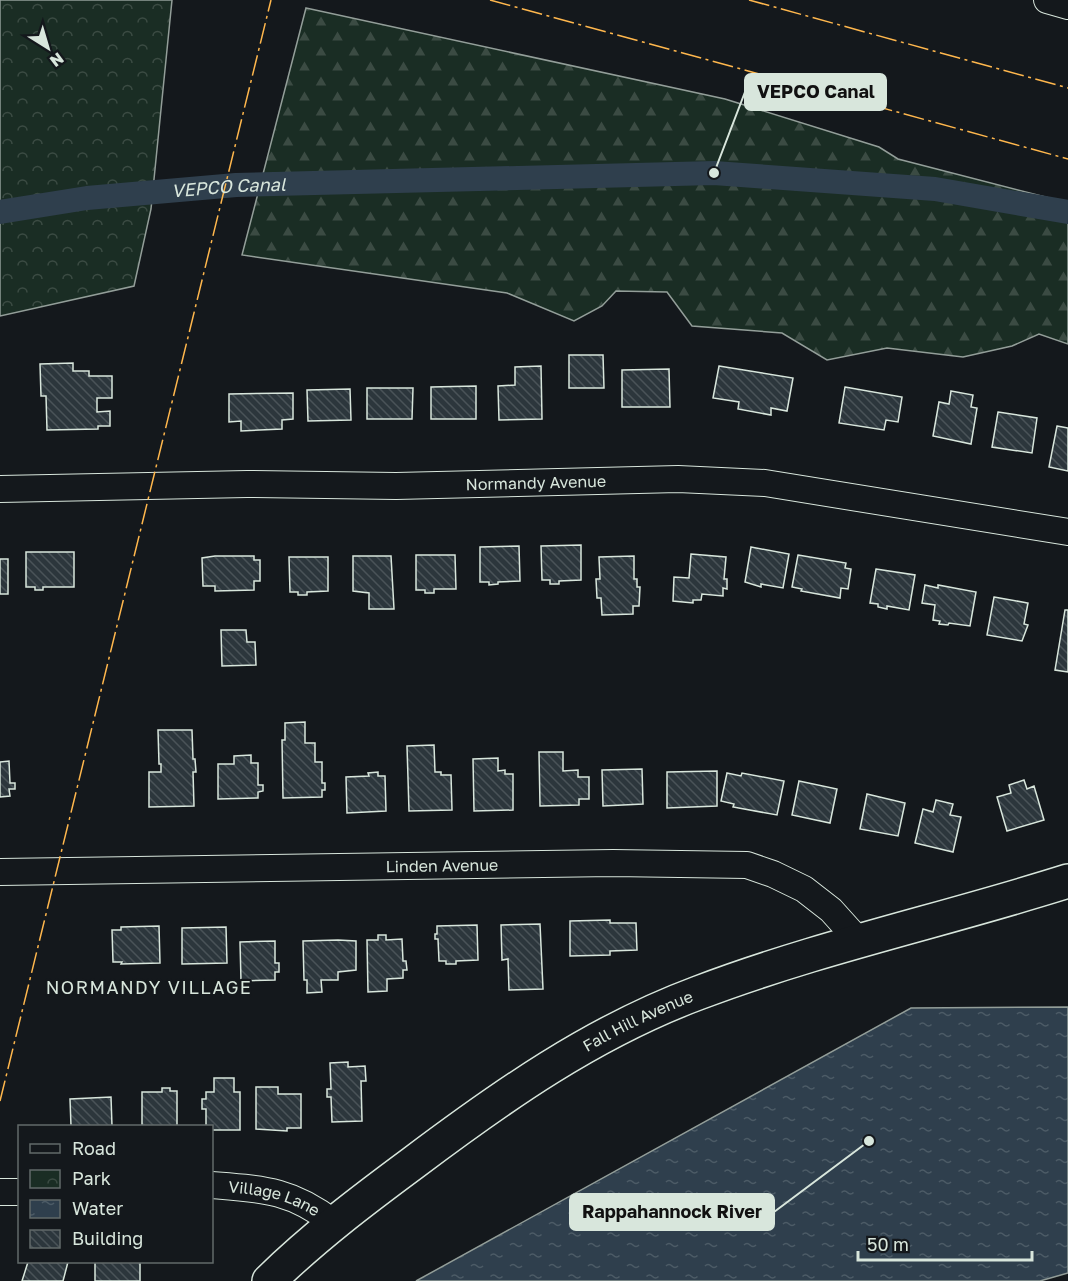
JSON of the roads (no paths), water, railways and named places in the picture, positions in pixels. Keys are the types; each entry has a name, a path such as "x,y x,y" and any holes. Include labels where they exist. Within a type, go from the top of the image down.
{"main road":[{"name":"Fall Hill Avenue","path":"269,1281 301,1250 334,1223 474,1118 556,1063 629,1022 697,993 818,952 1068,881"}],"street":[{"path":"1047,0 1068,6"},
{"name":"Normandy Avenue","path":"0,489 247,484 396,486 678,479 765,483 1068,532"},
{"name":"Linden Avenue","path":"0,872 613,863 747,865 773,874 804,890 831,910 858,940"},
{"name":"Village Lane","path":"213,1185 272,1191 314,1207 334,1223"},
{"path":"0,1192 18,1192"}],"water":[{"path":"1068,1007 1068,1273 1040,1281 416,1281 911,1008"}],"waterway":[{"name":"VEPCO Canal","path":"0,212 87,198 236,185 714,173 935,189 1068,212"}],"place":[{"name":"VEPCO Canal","path":"714,173"},
{"name":"Rappahannock River","path":"869,1141"}],"district":[{"name":"NORMANDY VILLAGE","path":"149,987"}]}
